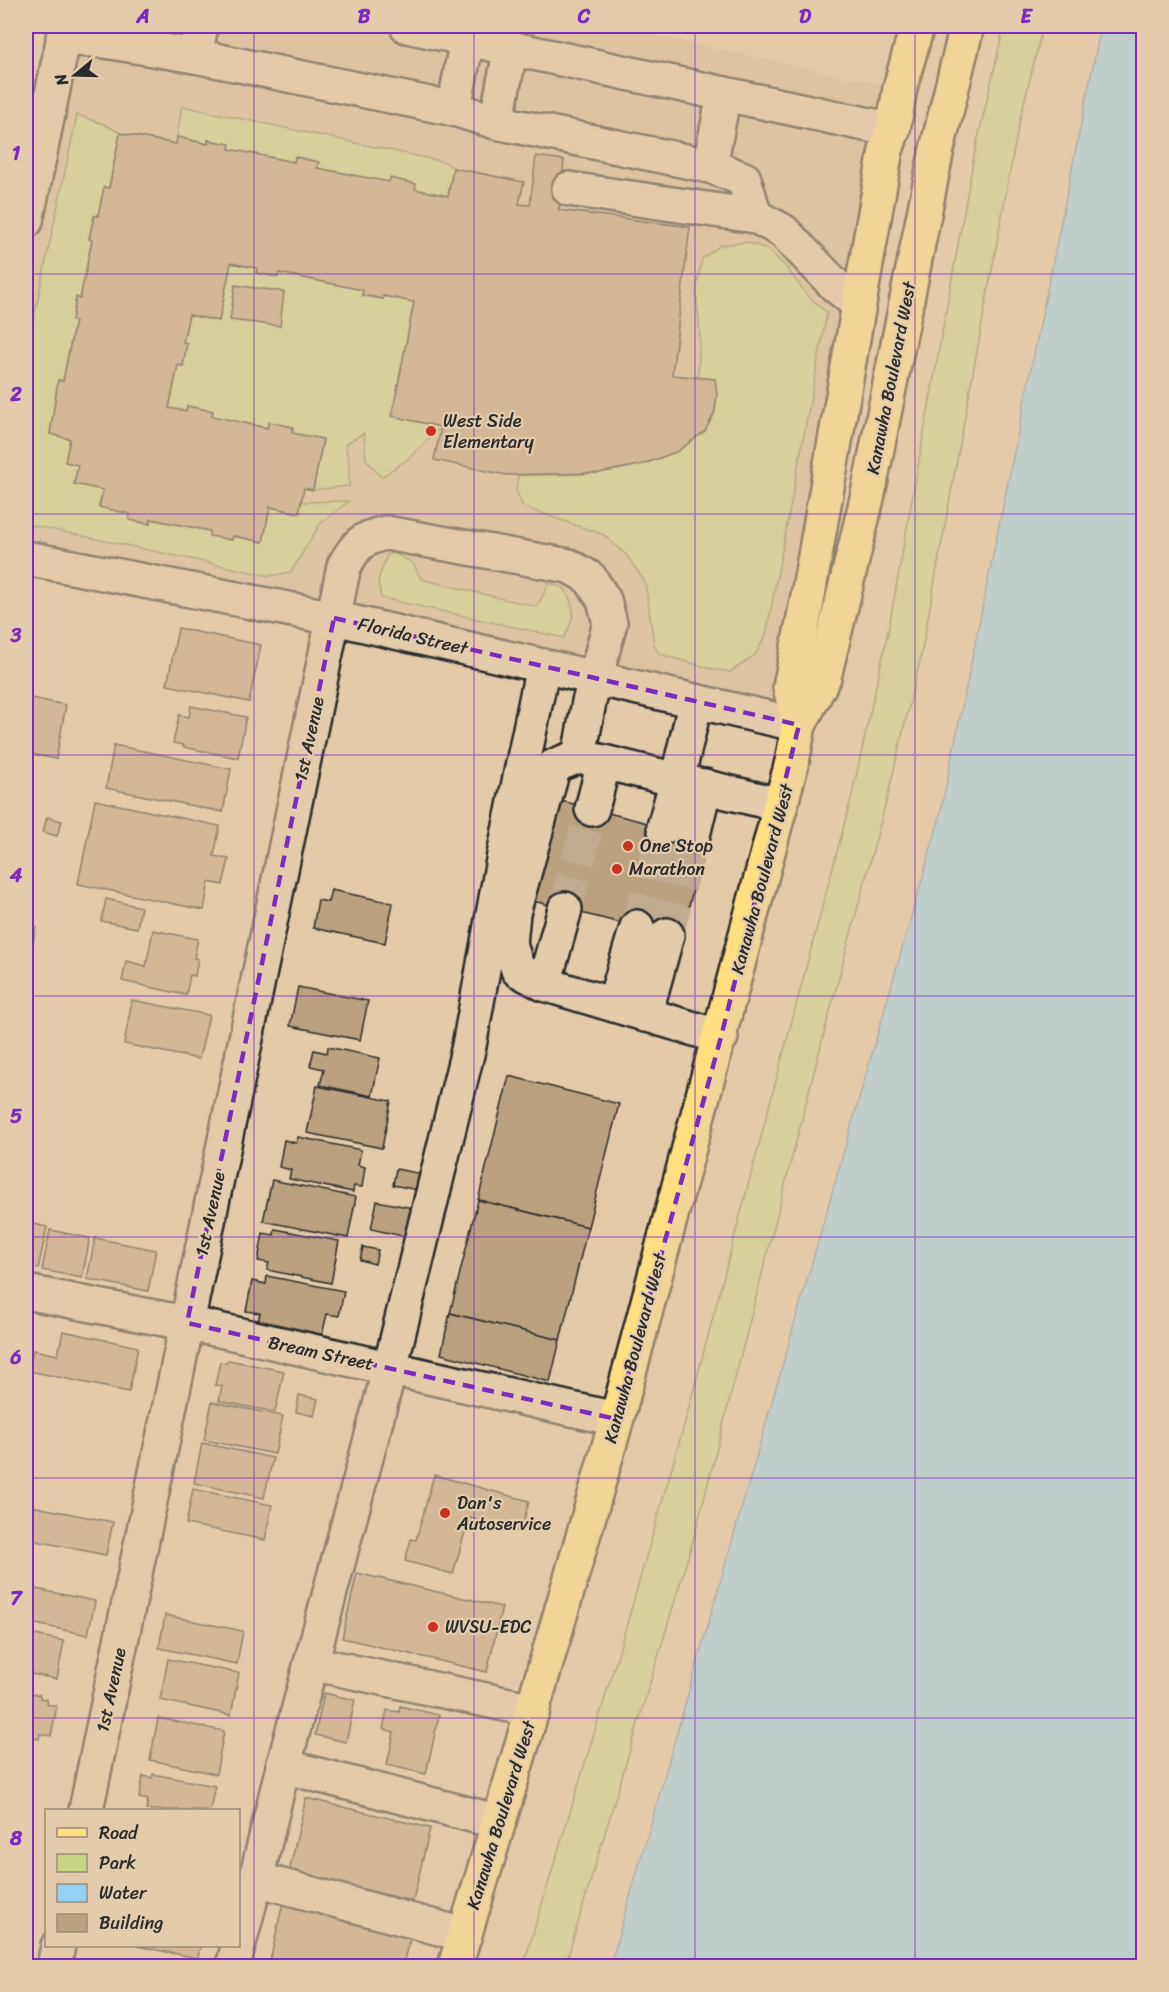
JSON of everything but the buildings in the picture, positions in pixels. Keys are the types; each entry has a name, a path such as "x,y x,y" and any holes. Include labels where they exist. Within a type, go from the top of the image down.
{"main road":[{"name":"Kanawha Boulevard West","path":"799,725 790,687 886,150 917,26"},
{"name":"Kanawha Boulevard West","path":"455,1966 533,1710 616,1419 721,1037 792,762 799,725 824,677 868,494 937,149 967,26"}],"street":[{"path":"407,26 892,130"},
{"path":"26,221 65,32 198,41 496,122 710,166 744,179 755,216"},
{"path":"454,109 467,39"},
{"path":"496,122 511,48"},
{"path":"710,166 724,94"},
{"path":"569,189 755,216 783,231 836,286 858,304"},
{"name":"1st Avenue","path":"86,1809 344,567 356,547 369,536 386,533 568,566 590,578 604,600 610,623 589,702 592,809"},
{"name":"Florida Street","path":"26,558 334,618 799,725"},
{"path":"240,1940 390,1368 469,1046 503,860 543,666"},
{"path":"678,831 691,783 696,700"},
{"path":"721,1037 544,984 518,970 510,944 513,913 554,766 592,759 781,805"},
{"path":"544,984 565,909"},
{"path":"614,1004 652,931 645,1015"},
{"name":"Bream Street","path":"26,1292 187,1323 616,1419"},
{"path":"311,1663 533,1710"},
{"path":"284,1766 499,1822"},
{"path":"256,1880 465,1935"},
{"path":"54,1966 58,1947"},
{"path":"233,1966 238,1947"}],"highlighted area":[{"path":"334,618 799,725 721,1037 616,1419 187,1323"}],"shaded area":[{"name":"West Side Elementary","path":"66,26 612,26 900,88 799,725 26,558 26,221"}],"green space":[{"path":"1004,26 1043,26 1018,128 921,656 888,795 695,1534 565,1966 523,1966 617,1658 685,1422 851,799 888,632 974,156"},
{"path":"182,106 445,162 453,168 448,196 415,189 415,184 390,179 389,182 317,168 318,162 295,157 294,162 229,149 229,144 208,140 208,144 177,137"},
{"path":"77,115 104,124 120,133 109,188 104,187 98,216 94,216 89,239 92,240 80,299 76,298 72,320 75,321 63,381 58,380 50,434 70,439 65,462 78,465 74,484 103,490 99,507 130,514 150,524 151,519 210,531 210,536 232,540 233,536 263,542 270,507 299,513 301,502 349,501 320,524 291,572 270,576 26,524 26,355"},
{"path":"746,242 767,249 786,267 806,294 827,313 766,635 755,655 730,672 659,654 654,644 645,582 627,556 604,535 523,507 516,490 518,475 586,474 631,467 673,452 703,431 715,412 716,396 715,379 698,378 700,333 696,290 702,259 721,245"},
{"path":"231,263 257,268 256,273 278,277 279,273 363,290 363,296 382,299 383,296 414,302 392,416 441,427 408,459 381,477 366,459 364,433 345,444 349,461 349,486 313,490 323,439 292,433 293,427 269,422 267,428 169,408 178,365 183,366 187,343 183,342 189,315 219,321"},
{"path":"394,553 413,563 421,579 537,607 549,583 564,588 571,602 573,613 564,638 381,598 378,580 387,555"}],"water":[{"path":"1101,26 1144,26 1143,1966 610,1966 939,820"}],"tunnel":[{"path":"565,909 592,809"},
{"path":"637,927 664,827"},
{"path":"667,935 693,835"}],"place":[{"name":"West Side Elementary","path":"431,431"},
{"name":"One Stop","path":"628,846"},
{"name":"Marathon","path":"617,869"},
{"name":"Dan's Autoservice","path":"445,1513"},
{"name":"WVSU-EDC","path":"433,1627"}]}
